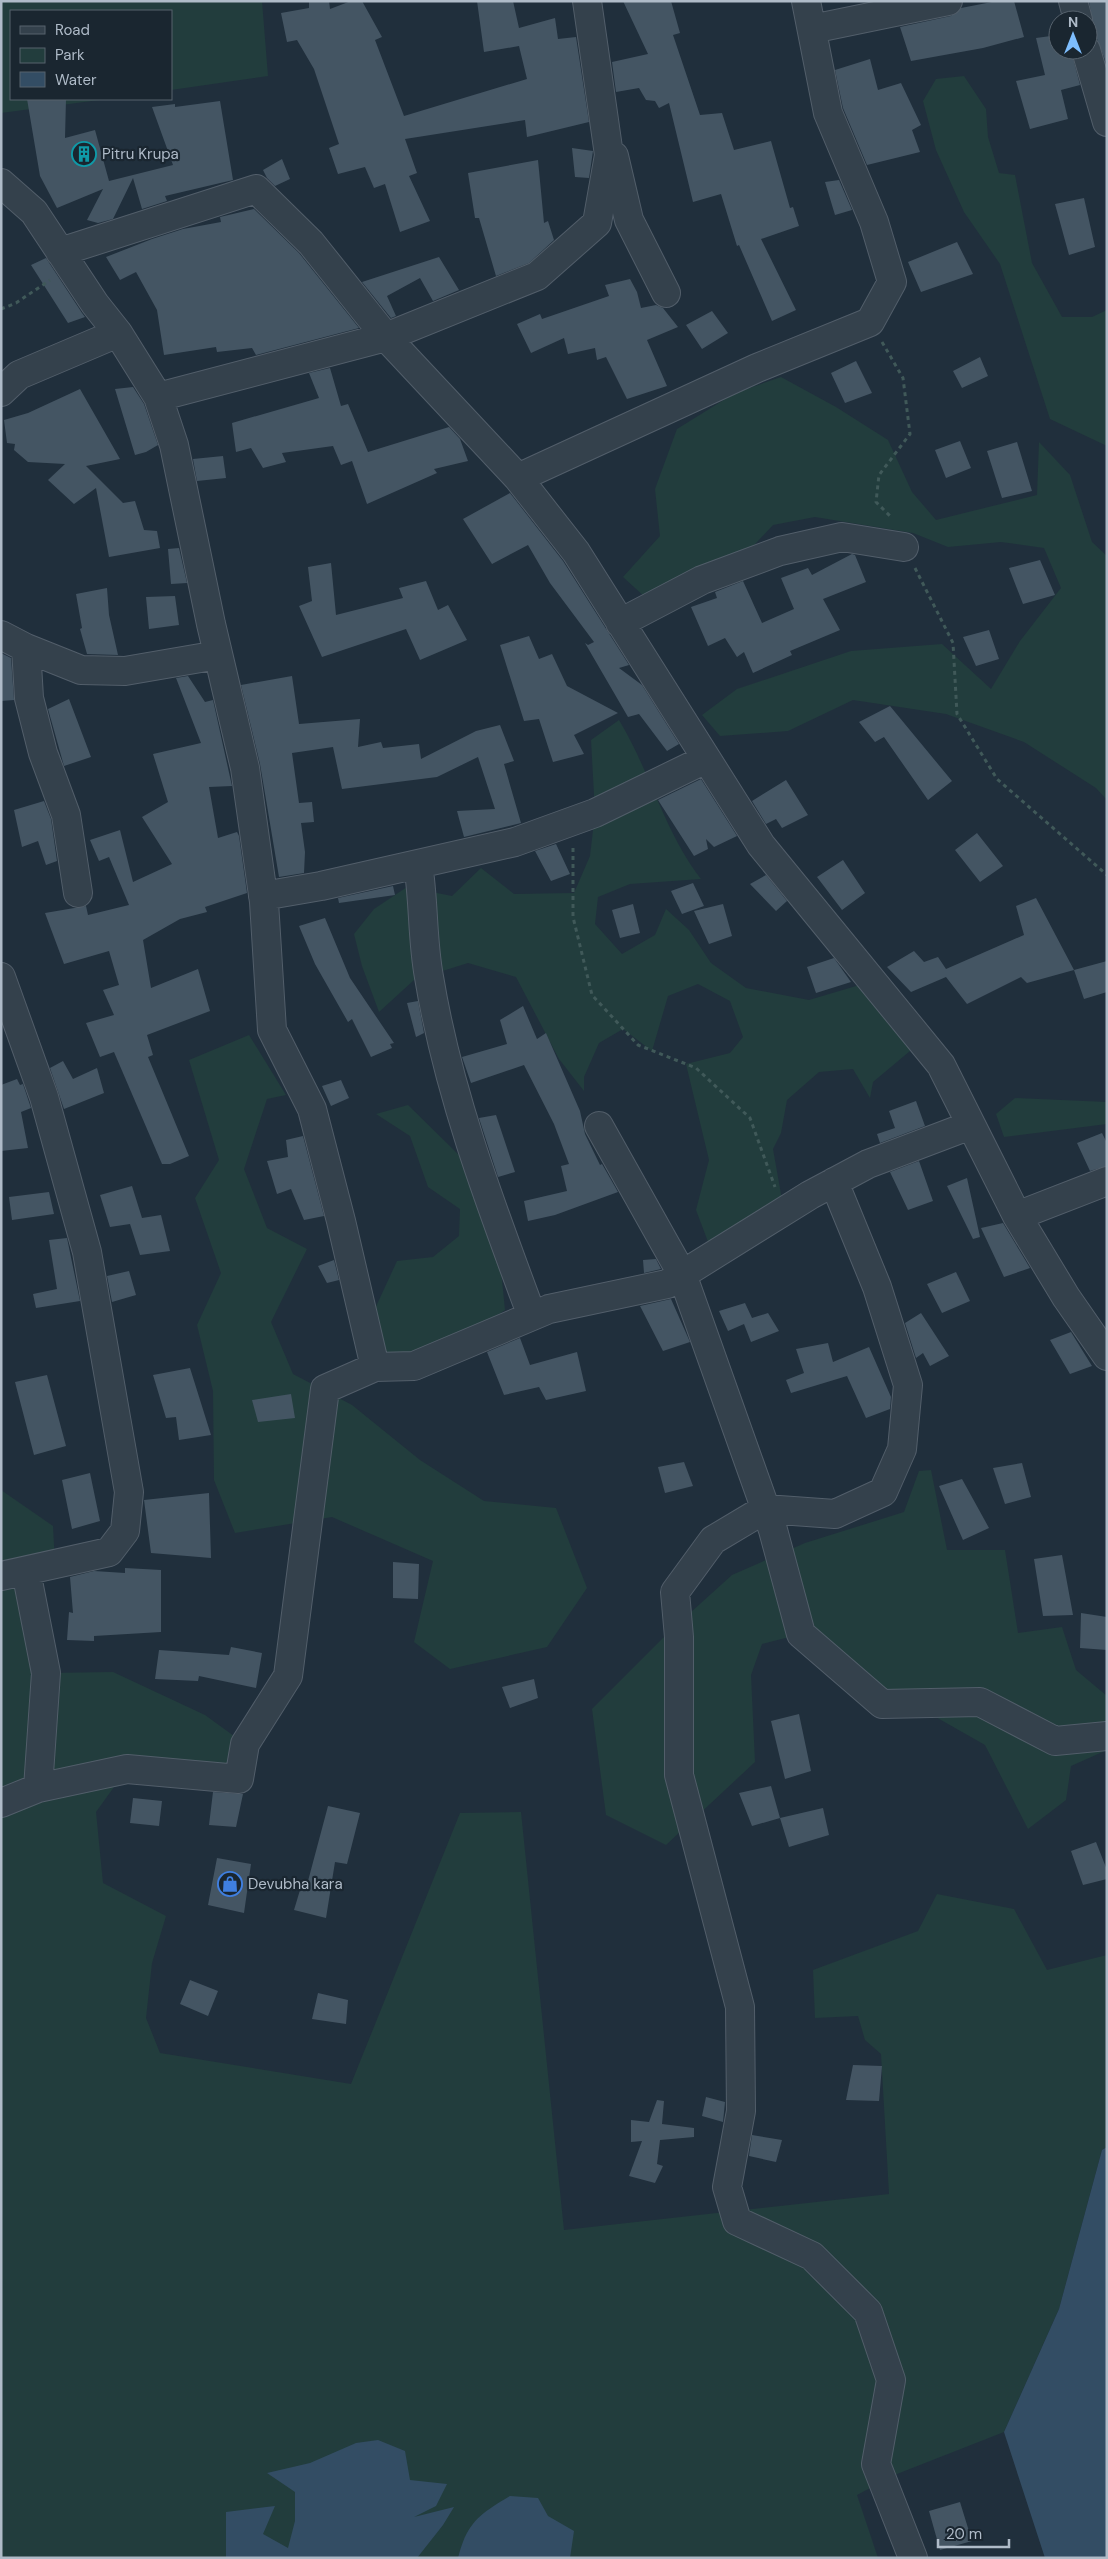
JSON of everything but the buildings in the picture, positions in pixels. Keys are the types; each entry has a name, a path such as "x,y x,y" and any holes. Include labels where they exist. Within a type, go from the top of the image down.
{"street":[{"path":"158,397 386,337 537,276 597,223 609,155 587,1"},
{"path":"518,478 757,368 870,322 892,282 874,222 828,114 806,1"},
{"path":"812,29 948,1"},
{"path":"1089,60 1107,122"},
{"path":"602,108 629,220 666,293"},
{"path":"1,183 34,212 95,304 118,333 158,397 174,445 218,655 246,768 263,896 272,1030 312,1110 341,1221 375,1367"},
{"path":"63,256 256,189 311,243 386,337 518,478 576,552 761,845 941,1065 1017,1216 1066,1297 1107,1356"},
{"path":"1,392 20,375 118,333"},
{"path":"620,623 702,580 780,551 842,537 904,547"},
{"path":"1,635 26,648 81,670 125,672 218,655"},
{"path":"26,648 29,698 43,753 66,815 78,893"},
{"path":"263,896 321,886 515,842 595,813 706,759"},
{"path":"418,864 428,976 448,1067 496,1220 532,1316"},
{"path":"1,977 44,1097 87,1252 129,1492 125,1531 109,1552 13,1573 46,1673 38,1788"},
{"path":"1,1802 38,1788 127,1769 239,1779 245,1744 288,1676 325,1389 375,1367 414,1366 549,1309 667,1284 784,1211 868,1164 971,1125"},
{"path":"599,1126 682,1274 765,1509 801,1634 882,1704 980,1702 1055,1741 1107,1736"},
{"path":"1017,1216 1107,1181"},
{"path":"834,1182 877,1287 908,1385 902,1449 883,1492 835,1514 765,1509 713,1540 675,1592 680,1637 680,1775 740,2007 741,2111 727,2187 737,2221 812,2256 868,2312 891,2380 876,2464 913,2558"}],"path":[{"path":"1,309 16,303 52,279 63,256"},
{"path":"870,322 902,378 910,434 879,475 876,502 898,524 904,547 952,643 957,714 998,779 1107,875"},
{"path":"571,822 575,864 572,917 592,995 638,1045 696,1068 750,1118 784,1211"}],"green space":[{"path":"1,1 262,1 268,76 172,90 172,10 10,10 10,100 99,100 1,113"},
{"path":"964,76 986,109 988,137 999,173 1015,175 1032,263 1062,317 1092,317 1107,310 1107,446 1050,419 1000,264 964,212 936,150 923,101 936,79"},
{"path":"781,377 836,407 888,440 912,492 936,520 1037,495 1039,442 1070,475 1092,542 1107,556 1107,800 1096,788 1024,742 946,714 853,700 788,731 720,736 702,715 737,689 851,651 942,644 991,689 1020,641 1061,588 1044,548 1001,542 948,547 913,533 815,517 773,525 743,557 646,598 623,577 660,536 655,489 677,429 735,393"},
{"path":"619,720 640,760 677,841 701,879 630,884 598,897 595,924 622,954 655,935 666,909 689,930 711,963 746,988 809,1000 873,981 916,1046 873,1082 870,1098 853,1069 819,1072 787,1100 781,1133 773,1149 784,1211 713,1255 696,1210 709,1160 686,1064 730,1053 743,1037 730,1001 698,984 668,996 652,1051 623,1029 599,1043 584,1077 584,1091 559,1059 516,977 468,963 414,980 379,1012 362,966 354,934 374,909 407,887 452,896 481,868 514,894 574,893 590,856 595,813 591,740"},
{"path":"249,1035 286,1095 267,1099 244,1169 267,1228 307,1249 271,1322 293,1374 352,1405 420,1460 484,1501 556,1508 587,1588 547,1647 450,1669 414,1642 433,1561 332,1517 235,1533 214,1480 213,1391 197,1325 221,1273 195,1198 219,1160 189,1060"},
{"path":"1015,1098 1107,1102 1107,1124 1004,1137 996,1114"},
{"path":"408,1105 461,1157 496,1220 505,1310 435,1358 375,1367 373,1313 397,1261 433,1257 459,1236 460,1209 428,1187 410,1136 376,1114"},
{"path":"931,1470 947,1550 1005,1550 1018,1633 1062,1627 1076,1670 1107,1696 1107,1750 1071,1766 1066,1800 1028,1829 985,1745 934,1716 882,1704 801,1634 762,1644 751,1675 755,1762 666,1845 606,1815 592,1709 670,1631 732,1575 805,1543 904,1512 919,1471"},
{"path":"1,1490 53,1526 55,1564 26,1571 47,1673 113,1672 205,1715 245,1744 239,1779 127,1769 96,1812 103,1883 166,1916 152,1963 146,2018 160,2053 351,2084 460,1813 521,1812 564,2230 889,2194 881,2054 865,2040 858,2016 815,2018 813,1970 918,1931 937,1894 1014,1909 1047,1970 1107,1955 1107,2147 1102,2150 1059,2309 1004,2432 897,2474 857,2495 878,2558 1,2558"}],"water":[{"path":"1107,2147 1107,2558 1045,2558 1004,2432 1059,2309 1102,2150"},
{"path":"378,2440 405,2451 410,2480 447,2484 436,2506 414,2517 454,2507 443,2525 417,2558 226,2558 226,2512 275,2506 263,2534 288,2548 295,2521 295,2492 267,2473 310,2463 356,2443"},
{"path":"510,2496 538,2498 548,2516 574,2531 570,2558 458,2558 470,2527 490,2508"}],"place":[{"name":"Pitru Krupa","path":"84,154"},
{"name":"Devubha kara","path":"230,1884"}]}
